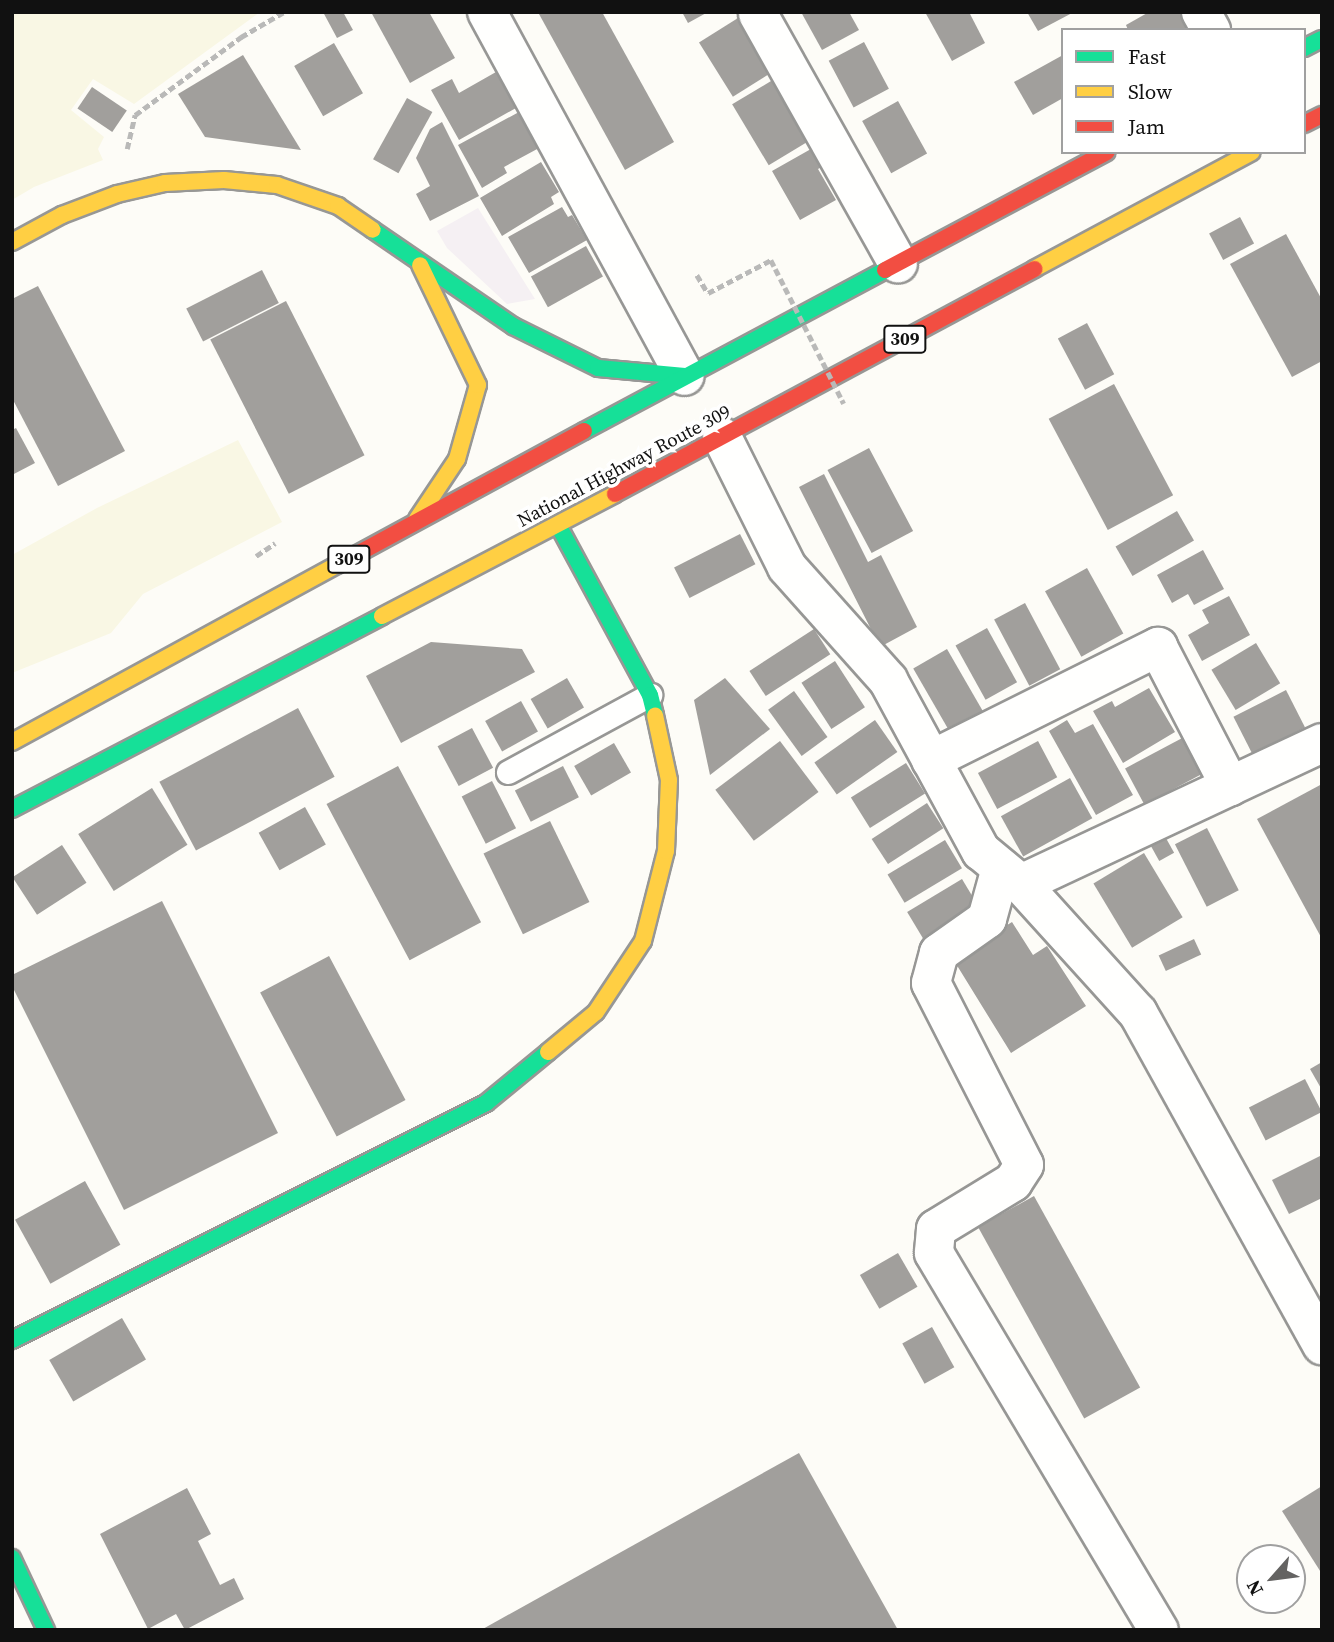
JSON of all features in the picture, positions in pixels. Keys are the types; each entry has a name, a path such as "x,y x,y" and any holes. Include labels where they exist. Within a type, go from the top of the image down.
{"main road":[{"path":"1306,47 1322,39"},
{"path":"1306,123 1322,115"},
{"name":"309","path":"12,742 685,376 1103,154"},
{"name":"National Highway Route 309","path":"12,809 558,525 1248,154"},
{"path":"12,242 62,215 117,194 165,183 224,180 278,185 338,206 513,326 598,368 685,376"},
{"path":"415,523 457,459 478,385 452,325 416,257"},
{"path":"12,1340 486,1103 596,1012 643,941 666,851 669,780 650,695 558,525"},
{"path":"12,1558 46,1630"}],"street":[{"path":"487,12 685,376"},
{"path":"1201,12 1210,28"},
{"path":"758,14 898,263"},
{"path":"722,437 787,567 888,680 981,851 1011,876 1138,1013 1322,1345"},
{"path":"931,760 1158,647 1230,786"},
{"path":"1159,1630 934,1253 936,1229 1013,1182 1024,1165 931,983 939,953 987,919 1011,876 1230,786 1322,743"}],"lane":[{"path":"508,772 650,695"}],"path":[{"path":"117,194 135,115 241,37 284,12"},
{"path":"697,275 708,293 771,260 844,404"}],"shaded area":[{"path":"12,12 260,12 134,104 93,79 71,110 104,137 98,149 103,160 34,187 12,200"},
{"path":"478,208 535,299 507,304 447,248 437,231"},
{"path":"238,440 282,522 143,594 111,633 12,673 12,555 97,508"}],"building":[{"path":"323,12 343,12 353,30 337,38"},
{"path":"371,12 429,12 455,58 410,83"},
{"path":"602,12 674,142 625,170 539,14"},
{"path":"682,12 708,12 688,23"},
{"path":"801,12 849,12 859,30 822,50"},
{"path":"925,12 969,12 985,43 952,61"},
{"path":"1027,12 1074,12 1038,31"},
{"path":"1149,12 1183,12 1191,28 1127,28 1126,25"},
{"path":"738,18 772,72 733,97 699,42"},
{"path":"864,42 889,89 854,108 829,61"},
{"path":"334,43 363,93 323,116 294,66"},
{"path":"243,55 301,150 205,137 178,94"},
{"path":"1061,56 1061,99 1033,115 1014,82"},
{"path":"496,72 516,108 459,140 431,90 452,79 459,93"},
{"path":"781,75 818,136 769,165 732,104"},
{"path":"92,87 127,110 112,132 77,109"},
{"path":"407,98 432,112 398,173 373,159"},
{"path":"898,101 927,153 891,173 862,121"},
{"path":"519,112 539,148 504,167 507,173 482,188 458,145"},
{"path":"442,122 479,196 430,221 416,194 430,186 416,158 430,129"},
{"path":"818,145 828,163 818,169 836,200 800,220 772,171"},
{"path":"541,162 559,192 551,197 554,204 502,236 480,198"},
{"path":"562,207 568,217 572,215 587,240 529,273 508,237"},
{"path":"1240,217 1254,243 1223,260 1209,233"},
{"path":"1286,234 1322,300 1322,361 1292,377 1230,264"},
{"path":"586,246 603,277 548,307 531,277"},
{"path":"262,270 279,303 203,342 186,309"},
{"path":"38,286 125,451 58,486 12,398 12,299"},
{"path":"286,301 365,455 289,494 210,340"},
{"path":"1087,323 1114,374 1085,390 1058,338"},
{"path":"1114,384 1173,495 1108,530 1049,419"},
{"path":"16,428 35,463 12,475 12,430"},
{"path":"869,448 913,531 872,553 828,470"},
{"path":"824,474 868,562 881,555 917,627 880,647 799,487"},
{"path":"1177,511 1194,540 1133,576 1116,546"},
{"path":"740,534 755,564 690,598 674,568"},
{"path":"1203,550 1224,589 1194,605 1188,594 1172,603 1157,575"},
{"path":"1087,568 1123,634 1081,657 1045,591"},
{"path":"1229,596 1250,635 1202,661 1188,635 1209,623 1202,610"},
{"path":"1025,603 1060,669 1029,686 994,619"},
{"path":"987,628 1017,682 986,700 956,645"},
{"path":"814,629 830,654 766,696 749,671"},
{"path":"431,642 522,649 535,672 401,743 366,676"},
{"path":"1256,643 1280,683 1236,710 1211,670"},
{"path":"947,649 984,712 950,732 913,668"},
{"path":"835,661 865,707 831,729 801,683"},
{"path":"567,678 584,707 548,728 531,699"},
{"path":"725,678 770,729 710,775 694,700"},
{"path":"1149,688 1175,732 1123,763 1093,711 1112,701 1115,707"},
{"path":"1286,690 1305,727 1252,754 1233,717"},
{"path":"794,691 828,737 802,756 768,710"},
{"path":"521,701 538,732 502,751 485,721"},
{"path":"298,708 335,777 196,851 159,782"},
{"path":"875,720 897,752 837,794 814,762"},
{"path":"1067,720 1075,733 1093,724 1133,795 1096,815 1049,731"},
{"path":"472,728 493,768 459,786 438,746"},
{"path":"1186,736 1205,772 1144,805 1125,768"},
{"path":"780,741 819,792 754,841 715,790"},
{"path":"1038,741 1057,777 997,809 978,773"},
{"path":"614,743 631,772 591,795 574,766"},
{"path":"906,763 925,794 870,828 851,797"},
{"path":"398,766 481,922 410,960 326,804"},
{"path":"563,766 579,797 531,822 515,791"},
{"path":"1070,778 1092,818 1023,857 1001,816"},
{"path":"492,781 516,828 486,844 462,796"},
{"path":"1322,784 1322,939 1257,819"},
{"path":"152,788 188,845 114,891 78,834"},
{"path":"927,803 943,828 888,864 872,839"},
{"path":"305,807 326,845 279,870 259,833"},
{"path":"550,821 589,902 523,934 483,853"},
{"path":"1207,828 1239,890 1207,907 1175,844"},
{"path":"1162,831 1174,853 1159,861 1147,839"},
{"path":"945,840 962,868 905,903 888,875"},
{"path":"62,845 87,883 37,915 13,877"},
{"path":"1144,853 1183,917 1132,948 1093,883"},
{"path":"962,879 980,909 925,942 907,912"},
{"path":"162,901 278,1133 124,1210 12,986 12,975"},
{"path":"1012,922 1033,955 1047,946 1086,1006 1011,1053 953,959"},
{"path":"1194,939 1201,954 1166,971 1159,955"},
{"path":"329,956 406,1100 337,1137 260,993"},
{"path":"1322,1062 1322,1090 1310,1069"},
{"path":"1305,1079 1322,1112 1266,1141 1249,1108"},
{"path":"1322,1155 1322,1198 1289,1214 1272,1180"},
{"path":"85,1181 120,1245 50,1284 15,1220"},
{"path":"1034,1196 1140,1388 1084,1419 978,1227"},
{"path":"898,1253 918,1287 879,1309 860,1275"},
{"path":"122,1318 146,1360 73,1402 49,1360"},
{"path":"932,1327 954,1367 925,1384 902,1343"},
{"path":"799,1453 898,1630 481,1630"},
{"path":"1322,1486 1322,1574 1306,1549 1306,1544 1303,1544 1282,1511"},
{"path":"187,1488 211,1534 198,1541 220,1585 234,1578 244,1599 185,1630 176,1614 148,1629 100,1534"}],"traffic: fast":[{"path":"1306,47 1322,39"},
{"path":"373,230 513,326 598,368 685,376"},
{"path":"584,431 885,270"},
{"path":"558,525 650,695 655,715"},
{"path":"12,809 382,616"},
{"path":"12,1340 486,1103 548,1052"},
{"path":"12,1558 46,1630"}],"traffic: slow":[{"path":"1034,269 1248,154"},
{"path":"12,242 62,215 117,194 165,183 224,180 277,185 338,206 373,230"},
{"path":"417,519 457,459 478,385 420,265"},
{"path":"382,616 615,494"},
{"path":"12,742 337,565"},
{"path":"548,1052 596,1012 643,941 666,851 669,780 655,715"}],"traffic: jam":[{"path":"1306,123 1322,115"},
{"path":"885,270 1103,154"},
{"path":"615,494 1034,269"},
{"path":"337,565 584,431"}]}
